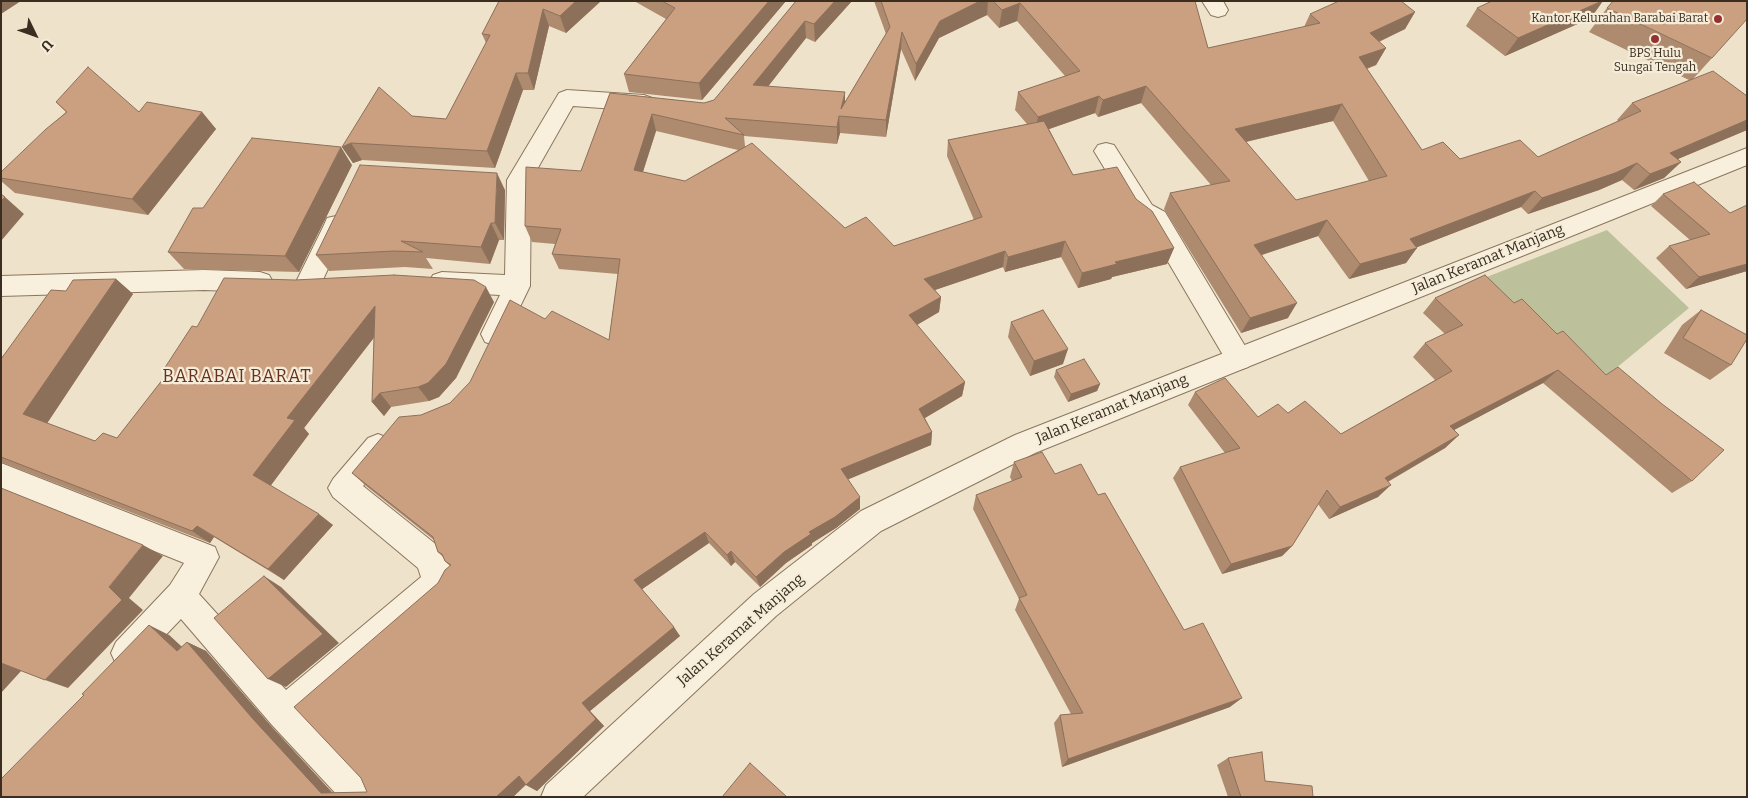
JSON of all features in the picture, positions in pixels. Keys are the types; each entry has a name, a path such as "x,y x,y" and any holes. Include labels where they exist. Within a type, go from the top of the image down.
{"street":[{"path":"484,354 517,286 509,180 567,98 662,105"},
{"path":"1106,151 1143,211 1156,219 1239,359"},
{"name":"Jalan Keramat Manjang","path":"558,797 765,605 871,521 1025,444 1747,156"},
{"path":"292,283 345,206"},
{"path":"4,288 204,280 337,283"},
{"path":"414,280 517,286"},
{"path":"284,713 438,582 441,576 435,574 432,560 343,488 396,425"},
{"path":"1,476 204,557 181,596 105,675"},
{"path":"181,596 284,713 363,797"}],"green space":[{"path":"1607,230 1689,308 1603,379 1484,278"}],"building":[{"path":"499,1 576,1 560,16 543,9 528,73 516,73 487,151 351,143 342,147 379,87 412,116 446,119 490,35 482,34"},
{"path":"662,1 769,1 699,83 624,74 675,8"},
{"path":"796,1 835,1 814,24 805,21 753,85 845,92 841,109 890,27 881,1 980,1 940,21 916,64 902,32 886,120 839,116 837,127 725,118 744,135 652,114 634,170 685,181 752,143 845,228 866,217 894,246 982,217 948,140 1044,121 1073,175 1117,167 1136,199 1152,211 1174,248 1115,262 1117,264 1082,273 1065,241 1008,257 1005,251 924,279 941,297 909,315 965,382 919,409 932,432 841,469 860,497 835,517 809,532 811,534 784,552 756,577 731,551 727,555 705,532 634,580 674,627 582,703 596,719 526,785 519,776 496,797 1,797 1,779 84,695 82,694 149,625 177,651 187,642 253,719 321,793 367,792 361,778 294,707 438,583 445,570 451,565 438,552 433,537 352,473 399,417 421,415 450,403 470,382 510,300 545,319 552,311 609,340 620,259 552,254 561,229 525,226 526,167 581,171 610,93 704,103 714,100"},
{"path":"993,1 1195,1 1208,48 1320,23 1310,14 1339,1 1401,1 1415,12 1370,33 1386,48 1359,57 1422,150 1443,142 1460,159 1520,140 1538,157 1641,111 1632,103 1713,71 1747,96 1747,120 1670,153 1681,162 1650,174 1637,163 1615,173 1542,198 1535,191 1410,239 1417,248 1360,264 1327,220 1254,245 1297,303 1250,318 1170,193 1230,181 1146,86 1103,100 1099,96 1038,117 1018,92 1080,71 1020,3 1002,10","holes":["1342,104 1387,176 1296,200 1235,129"]},
{"path":"1492,1 1602,1 1518,38 1477,8"},
{"path":"1613,1 1747,1 1747,19 1712,58 1607,8"},
{"path":"88,67 139,112 147,102 202,112 132,199 1,178 1,172 46,129 67,112 56,102"},
{"path":"252,138 341,147 285,256 168,252 193,208 203,208"},
{"path":"360,165 497,173 495,223 491,223 481,247 401,241 423,252 394,251 316,255"},
{"path":"1694,182 1730,213 1747,205 1747,264 1699,277 1669,246 1710,234 1663,194"},
{"path":"394,275 474,280 486,287 446,364 428,383 418,387 380,393 372,402 375,306 287,418 295,420 253,475 319,514 268,569 197,526 192,531 1,457 1,359 51,290 66,291 73,280 116,279 23,414 95,441 103,433 117,438 170,370 164,369 192,326 197,327 224,278 295,280"},
{"path":"1485,275 1514,303 1522,299 1557,334 1563,331 1606,375 1618,367 1662,404 1724,450 1692,481 1558,370 1450,426 1459,435 1385,478 1391,485 1340,507 1327,490 1292,546 1231,564 1180,467 1240,448 1195,392 1225,378 1258,417 1278,404 1288,413 1305,401 1341,434 1452,371 1425,343 1463,325 1435,298"},
{"path":"1043,310 1068,349 1034,361 1011,322"},
{"path":"1701,310 1747,335 1747,339 1731,365 1683,338"},
{"path":"1084,359 1100,384 1071,394 1056,370"},
{"path":"1042,452 1055,474 1081,464 1098,495 1105,493 1184,630 1203,623 1242,698 1068,759 1060,715 1083,713 1019,598 1027,595 976,495 1022,477 1014,462"},
{"path":"1,488 143,545 109,587 122,600 45,680 1,663"},
{"path":"264,576 323,634 268,679 214,618"},
{"path":"1262,752 1265,781 1312,786 1313,797 1241,797 1228,758"},
{"path":"750,763 787,797 722,797"}],"place":[{"name":"Kantor Kelurahan Barabai Barat","path":"1718,19"},
{"name":"BPS Hulu Sungai Tengah","path":"1655,39"}],"district":[{"name":"BARABAI BARAT","path":"237,377"}]}
